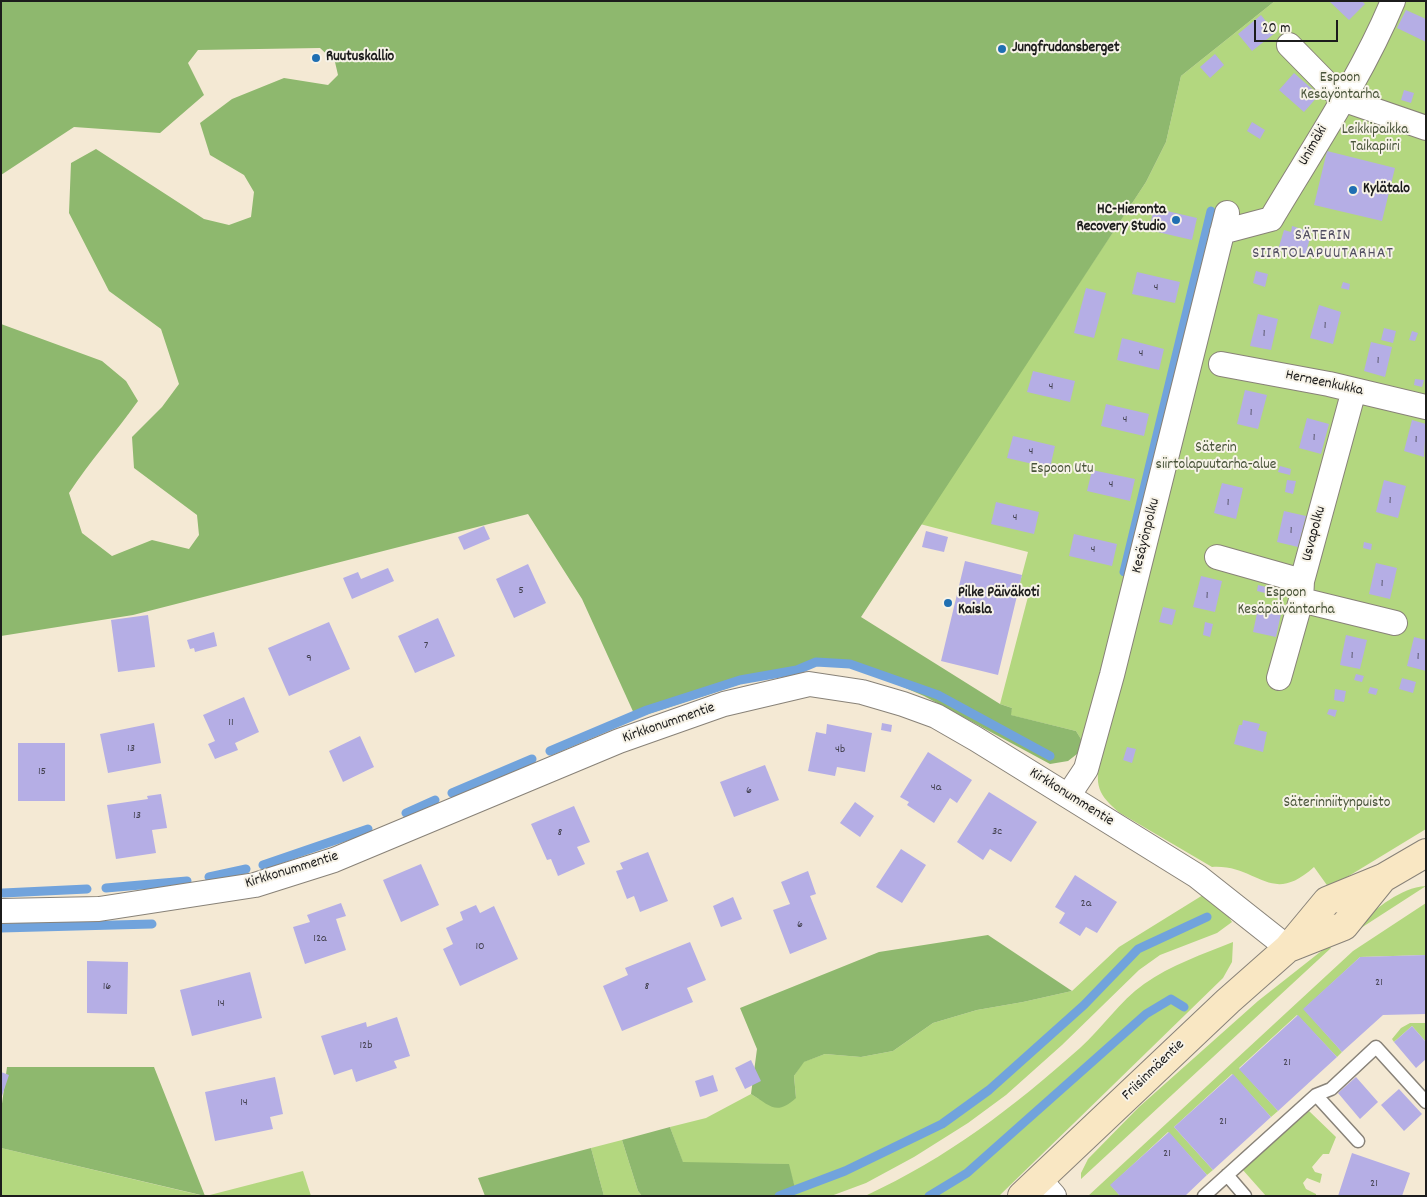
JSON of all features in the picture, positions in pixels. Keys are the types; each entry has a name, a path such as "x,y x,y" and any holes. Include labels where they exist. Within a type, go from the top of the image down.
{"main road":[{"name":"Friisinmäentie","path":"1039,1190 1228,1001 1288,948 1327,901 1383,878 1426,854"}],"street":[{"name":"Unimäki","path":"1224,223 1271,219 1342,99 1384,22 1393,1"},
{"path":"1289,45 1342,99 1426,128"},
{"name":"Kesäyönpolku","path":"1068,796 1086,769 1112,675 1224,223"},
{"name":"Herneenkukka","path":"1221,364 1354,390 1426,407"},
{"name":"Usvapolku","path":"1279,678 1354,390"},
{"path":"1217,557 1395,623"},
{"name":"Kirkkonummentie","path":"1,911 98,909 255,884 334,860 619,741 724,704 809,684 862,692 936,716 976,738 1197,876 1288,948"}],"lane":[{"path":"1204,1196 1316,1095 1331,1089 1376,1047 1426,1102"},
{"path":"1316,1095 1358,1142"},
{"path":"1227,1175 1245,1196"}],"green space":[{"path":"1,1 1275,1 1181,76 1166,142 1146,182 861,617 1000,704 1012,708 1011,715 1076,731 1086,747 1068,761 1050,764 924,696 857,667 816,664 795,673 765,676 636,718 582,599 528,514 133,615 1,636 1,324 102,361 126,381 138,401 69,493 82,533 112,556 152,540 189,549 199,535 197,515 134,468 132,437 162,407 179,384 161,329 109,291 69,213 71,163 96,149 204,219 229,225 251,217 254,192 244,175 210,155 200,123 232,99 284,78 328,85 338,75 335,62 320,48 198,50 188,63 204,95 160,133 74,127 1,175"},
{"name":"Säterin siirtolapuutarha-alue","path":"1275,1 1426,1 1426,829 1329,888 1314,867 1299,878 1286,883 1275,884 1241,871 1212,867 1120,813 1113,807 1102,795 1098,782 1101,757 1086,747 1076,731 1010,715 1012,708 1000,704 1030,589 1019,586 1028,552 920,524 1146,182 1166,142 1181,76"},
{"path":"1426,886 1361,928 1358,923 1398,895"},
{"path":"1203,895 1227,914 1232,922 1217,933 1160,955 1139,970 1062,1045 1006,1095 968,1123 914,1157 866,1183 831,1196 783,1196 796,1192 788,1164 683,1163 670,1127 706,1118 751,1094 759,1099 796,1098 794,1076 803,1062 825,1054 861,1057 893,1051 933,1023 977,1010 1072,991 1119,947"},
{"path":"1426,903 1426,955 1360,957 1304,1009 1342,1052 1337,1057 1297,1015 1239,1068 1278,1111 1271,1117 1232,1074 1174,1127 1213,1170 1207,1175 1168,1132 1111,1185 1120,1196 1088,1196 1353,951"},
{"path":"988,935 1072,991 977,1010 933,1023 893,1051 861,1057 825,1054 804,1062 794,1076 796,1098 783,1107 778,1108 769,1105 751,1094 757,1049 740,1008 879,952"},
{"path":"1233,942 1232,962 1223,978 999,1196 865,1196 896,1181 952,1148 1004,1111 1080,1048 1127,998 1154,977"},
{"path":"1329,945 1331,948 1081,1179 1081,1173 1088,1159 1139,1107 1258,1001"},
{"path":"1410,1023 1426,1023 1426,1042 1412,1026 1394,1042 1392,1039 1401,1028"},
{"path":"7,1067 154,1067 205,1196 1,1148 1,1111"},
{"path":"1309,1111 1336,1137 1329,1154 1323,1154 1312,1167 1315,1172 1322,1174 1320,1183 1307,1178 1303,1183 1306,1189 1316,1194 1316,1196 1266,1196 1242,1169"},
{"path":"670,1127 683,1162 789,1164 796,1192 783,1196 642,1196 638,1191 622,1140"},
{"path":"622,1140 638,1191 642,1196 604,1196 591,1148"},
{"path":"1,1148 204,1196 1,1196"},
{"path":"591,1148 604,1196 485,1196 478,1178"},
{"path":"303,1171 311,1196 206,1196"}],"building":[{"path":"1329,1 1362,1 1365,4 1349,20"},
{"path":"1406,10 1426,19 1426,42 1397,28"},
{"path":"1261,15 1275,33 1252,51 1238,34"},
{"path":"1215,54 1224,65 1210,78 1200,67"},
{"path":"1294,73 1319,95 1304,112 1279,90"},
{"path":"1404,90 1414,93 1411,103 1401,100"},
{"path":"1252,122 1265,130 1260,139 1247,131"},
{"name":"Kylätalo","path":"1327,151 1395,168 1382,221 1314,205"},
{"path":"1154,208 1197,218 1192,240 1149,230"},
{"path":"1292,226 1305,230 1304,236 1310,238 1305,257 1278,250 1284,230 1291,232"},
{"path":"1256,271 1268,274 1265,287 1253,283"},
{"path":"1137,272 1180,282 1175,303 1132,294"},
{"path":"1343,282 1350,284 1349,290 1341,288"},
{"path":"1086,288 1106,293 1094,338 1074,333"},
{"path":"1319,305 1341,312 1333,344 1310,338"},
{"path":"1258,314 1278,319 1271,350 1250,346"},
{"path":"1384,328 1396,331 1393,343 1381,340"},
{"path":"1412,331 1418,333 1415,341 1409,340"},
{"path":"1122,338 1164,349 1159,370 1117,360"},
{"path":"1371,342 1392,347 1385,377 1364,371"},
{"path":"1033,371 1075,381 1070,402 1027,392"},
{"path":"1415,379 1424,380 1422,387 1414,385"},
{"path":"1245,390 1267,395 1258,429 1237,424"},
{"path":"1106,404 1149,414 1144,436 1101,426"},
{"path":"1307,418 1329,424 1321,454 1299,448"},
{"path":"1412,420 1426,424 1424,457 1404,451"},
{"path":"1013,436 1055,446 1050,468 1007,458"},
{"path":"1280,466 1291,469 1290,475 1278,472"},
{"path":"1092,470 1135,479 1130,501 1087,491"},
{"path":"1287,480 1296,481 1293,494 1285,492"},
{"path":"1384,480 1406,486 1398,518 1376,512"},
{"path":"1222,483 1243,488 1236,519 1214,513"},
{"path":"996,502 1039,512 1034,534 991,524"},
{"path":"1284,511 1306,516 1298,547 1277,542"},
{"path":"484,526 490,539 464,550 458,537"},
{"path":"926,531 948,537 944,552 922,547"},
{"path":"1074,534 1117,544 1112,566 1069,556"},
{"path":"1364,542 1372,544 1371,550 1363,548"},
{"path":"965,561 1022,575 998,675 941,661"},
{"path":"1376,563 1397,568 1390,599 1369,594"},
{"path":"528,564 546,603 514,618 496,579"},
{"path":"388,568 394,581 352,599 343,578 358,572 361,579"},
{"path":"1201,576 1222,581 1215,612 1193,607"},
{"path":"1258,585 1266,587 1265,593 1257,591"},
{"path":"1259,604 1282,609 1276,637 1253,632"},
{"path":"1163,607 1176,610 1172,625 1159,622"},
{"path":"148,615 155,667 118,672 111,620"},
{"path":"438,618 455,656 415,673 398,636"},
{"path":"329,622 350,669 289,696 268,648"},
{"path":"1205,622 1213,624 1210,637 1203,635"},
{"path":"214,632 217,646 195,652 194,648 190,649 187,640"},
{"path":"1346,635 1367,640 1360,669 1340,665"},
{"path":"1414,637 1426,640 1426,671 1407,666"},
{"path":"1356,674 1364,676 1362,682 1354,680"},
{"path":"1402,678 1416,682 1413,693 1399,689"},
{"path":"1370,687 1378,689 1376,695 1368,693"},
{"path":"1335,689 1346,691 1344,702 1334,700"},
{"path":"244,697 259,732 235,743 238,750 215,759 208,744 215,741 203,715"},
{"path":"1329,709 1337,710 1335,717 1327,714"},
{"path":"1243,720 1260,724 1258,730 1267,732 1263,752 1234,744 1239,725 1242,725"},
{"path":"154,723 161,763 108,773 100,734"},
{"path":"882,723 892,725 891,732 881,730"},
{"path":"827,724 872,733 865,772 837,767 835,776 808,771 816,732 826,734"},
{"path":"360,736 374,767 343,782 329,751"},
{"path":"18,743 65,743 65,801 18,801"},
{"path":"1127,747 1136,749 1132,763 1123,760"},
{"path":"928,752 972,780 957,803 950,798 934,823 907,805 909,802 900,797"},
{"path":"765,765 779,800 734,817 720,782"},
{"path":"989,792 1037,822 1011,862 990,849 983,860 957,842"},
{"path":"161,794 167,828 152,830 156,853 116,859 107,805 148,799 147,796"},
{"path":"855,802 874,816 860,837 840,823"},
{"path":"574,806 590,842 577,847 585,864 558,876 551,859 547,860 531,824"},
{"path":"901,849 926,865 902,903 876,887"},
{"path":"648,852 668,901 640,912 634,896 627,899 616,871 623,869 620,863"},
{"path":"421,864 439,905 401,922 383,880"},
{"path":"808,871 816,894 810,896 827,939 790,954 773,910 790,904 781,882"},
{"path":"1075,875 1117,902 1097,933 1086,927 1080,936 1059,923 1065,913 1055,907"},
{"path":"733,897 742,919 721,927 713,906"},
{"path":"341,903 346,916 336,919 346,950 305,964 293,927 310,922 307,915"},
{"path":"476,905 480,913 494,906 518,959 460,986 443,949 453,944 446,928 463,920 460,912"},
{"path":"690,942 706,980 687,988 693,1002 622,1031 603,986 628,975 625,968"},
{"path":"1426,955 1426,1014 1383,1015 1342,1052 1303,1009 1360,957"},
{"path":"87,961 128,962 127,1014 87,1013"},
{"path":"250,972 262,1018 192,1036 180,990"},
{"path":"1298,1015 1337,1057 1278,1111 1239,1069"},
{"path":"397,1017 410,1056 394,1061 397,1068 356,1082 352,1069 334,1075 321,1036 366,1022 367,1027"},
{"path":"1412,1026 1426,1042 1426,1059 1416,1068 1394,1042"},
{"path":"751,1060 761,1081 745,1089 735,1068"},
{"path":"1,1072 9,1075 2,1096 1,1096"},
{"path":"1233,1074 1271,1117 1213,1170 1174,1127"},
{"path":"713,1075 718,1091 700,1097 695,1081"},
{"path":"275,1077 283,1114 270,1117 273,1129 215,1141 205,1092"},
{"path":"1356,1077 1378,1102 1360,1119 1338,1093"},
{"path":"1399,1089 1422,1114 1404,1131 1381,1105"},
{"path":"1169,1132 1207,1175 1185,1196 1120,1196 1110,1185"},
{"path":"1352,1153 1410,1173 1402,1196 1338,1196"}],"waterway":[{"path":"1124,572 1211,211"},
{"path":"550,751 647,710 740,680 797,670 816,662 850,664 938,695 1050,756"},
{"path":"452,793 532,759"},
{"path":"406,813 435,800"},
{"path":"263,865 368,829"},
{"path":"209,877 246,869"},
{"path":"106,888 187,881"},
{"path":"3,893 87,889"},
{"path":"779,1196 845,1171 942,1124 989,1090 1084,1005 1138,949 1207,917"},
{"path":"1,928 152,924"},
{"path":"929,1196 967,1173 1146,1014 1171,999 1184,1007"}],"place":[{"name":"Jungfrudansberget","path":"1002,49"},
{"name":"Ruutuskallio","path":"316,58"},
{"name":"Kylätalo","path":"1353,190"},
{"name":"HC-Hieronta Recovery Studio","path":"1176,220"},
{"name":"Pilke Päiväkoti Kaisla","path":"948,603"}],"district":[{"name":"SÄTERIN SIIRTOLAPUUTARHAT","path":"1323,246"}],"park label":[{"name":"Espoon Kesäyöntarha","path":"1340,88"},
{"name":"Leikkipaikka Taikapiiri","path":"1375,140"},
{"name":"Espoon Utu","path":"1062,470"},
{"name":"Espoon Kesäpäiväntarha","path":"1286,602"},
{"name":"Säterinniitynpuisto","path":"1337,804"}]}
